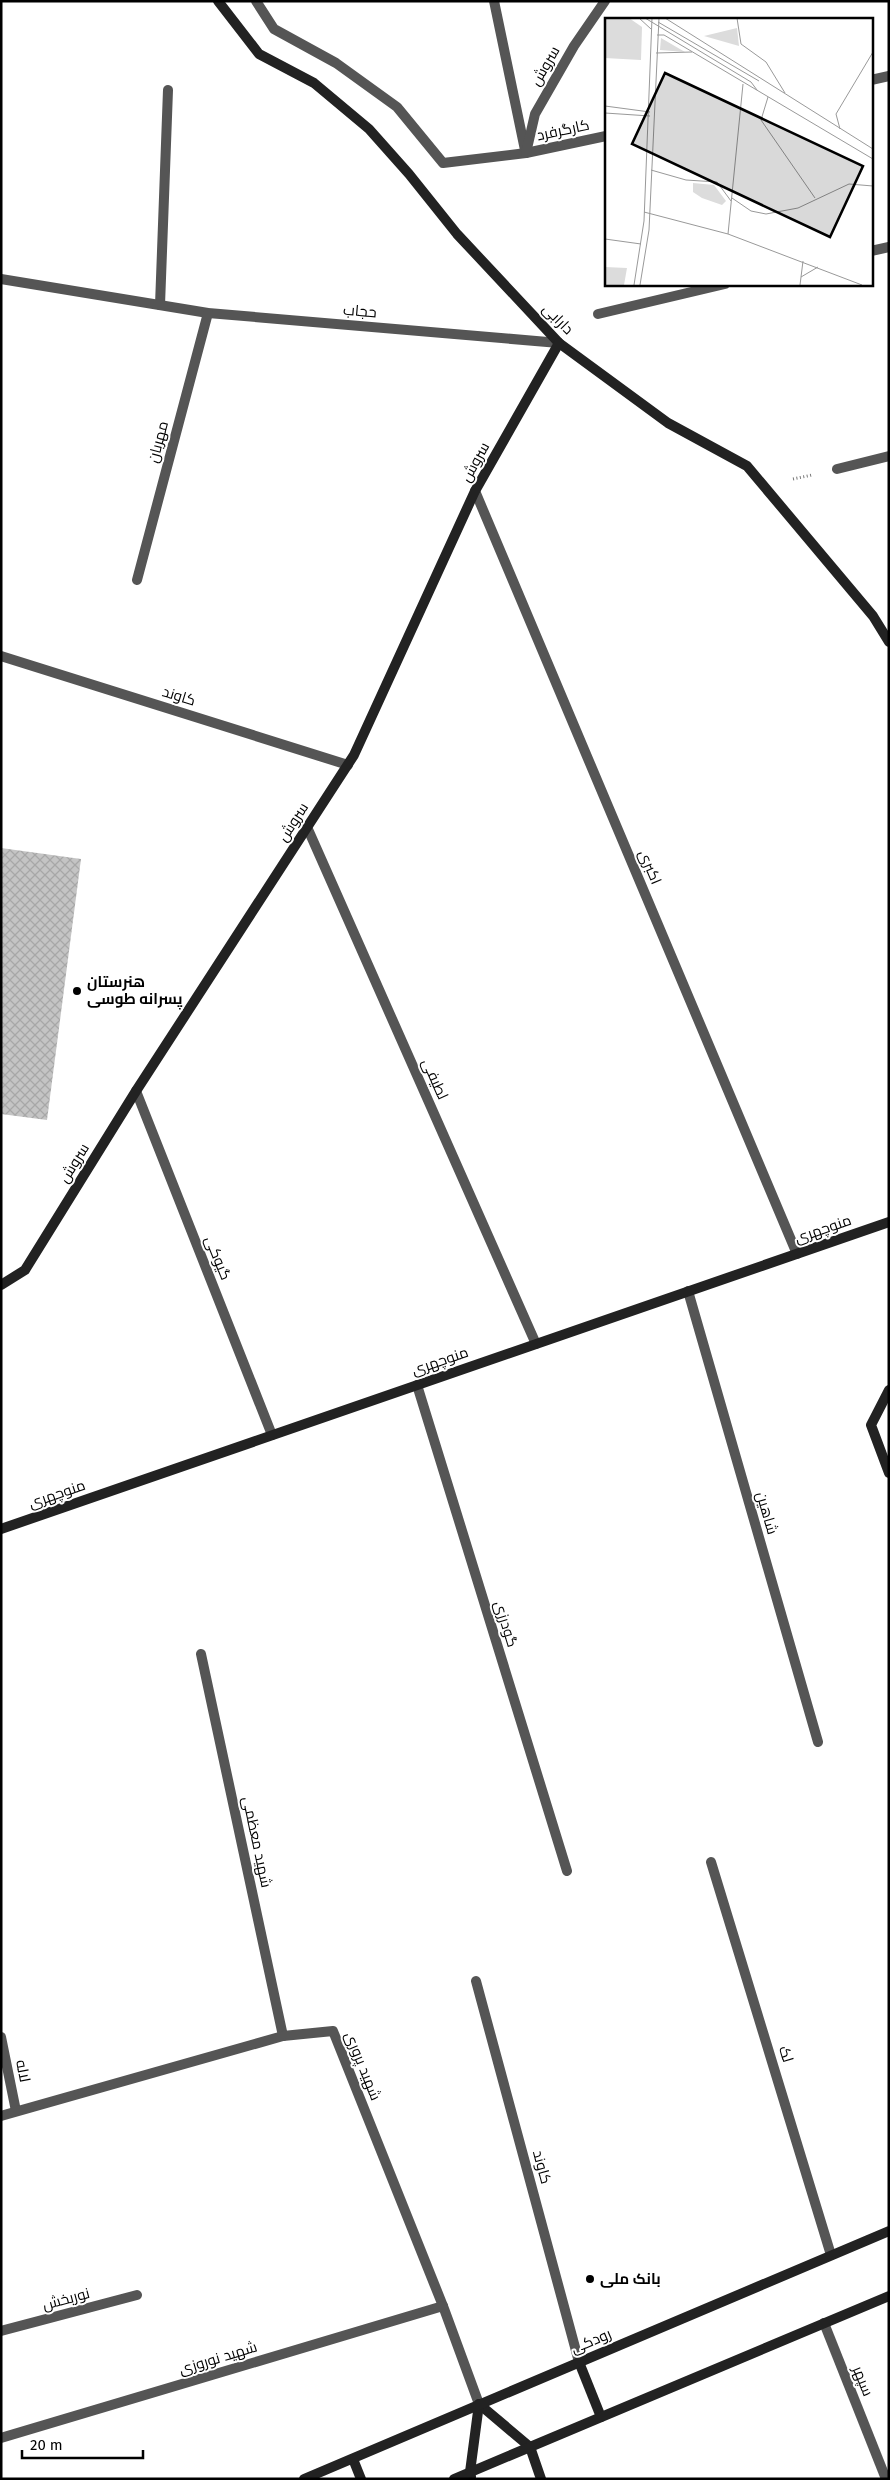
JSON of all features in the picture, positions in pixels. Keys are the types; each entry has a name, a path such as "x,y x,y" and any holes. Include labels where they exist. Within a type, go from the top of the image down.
{"street":[{"name":"دارابی","path":"218,1 259,54 314,83 369,129 409,174 457,234 559,343 668,423 747,466 873,616 889,642"},
{"name":"کارگرفرد","path":"256,1 274,29 336,63 397,106 443,163 526,153 605,136"},
{"path":"494,1 526,153"},
{"name":"سروش","path":"526,153 535,114 574,46 605,1"},
{"path":"872,80 889,76"},
{"path":"160,305 168,90"},
{"path":"872,251 889,247"},
{"name":"حجاب","path":"1,280 208,313 559,343"},
{"path":"598,314 721,285"},
{"name":"مهربان","path":"137,580 208,313"},
{"name":"سروش","path":"1,1284 25,1270 136,1091 348,765 475,491 559,343"},
{"path":"837,469 889,456"},
{"name":"اکبری","path":"475,491 798,1254"},
{"name":"کاوند","path":"1,656 348,765"},
{"name":"لطیفی","path":"307,827 536,1344"},
{"name":"گیوکی","path":"136,1091 272,1435"},
{"name":"منوچهری","path":"1,1529 889,1222"},
{"name":"شاهین","path":"688,1291 818,1742"},
{"name":"گودرزی","path":"416,1385 567,1871"},
{"path":"889,1390 871,1425 889,1473"},
{"name":"شهید معظمی","path":"201,1654 282,2036"},
{"name":"لک","path":"712,1862 831,2255"},
{"name":"کاوند","path":"476,1980 579,2362"},
{"name":"شهید پروری","path":"1,2116 282,2036 333,2031 443,2306 480,2404"},
{"name":"لاله","path":"1,2037 16,2112"},
{"name":"رودکی","path":"304,2479 889,2231"},
{"name":"نوربخش","path":"1,2331 138,2295"},
{"path":"454,2479 471,2475 530,2447 889,2296"},
{"name":"شهید نوروزی","path":"1,2438 443,2306"},
{"name":"سپهر","path":"824,2323 886,2479"},
{"path":"579,2362 601,2417"},
{"path":"480,2404 530,2447 541,2479"},
{"path":"471,2475 480,2404"},
{"path":"353,2458 362,2479"}],"path":[{"path":"763,485 837,469"}],"building":[{"path":"1,848 81,859 47,1120 1,1114"}],"place":[{"name":"هنرستان پسرانه طوسی","path":"77,991"},
{"name":"بانک ملی","path":"590,2279"}]}
